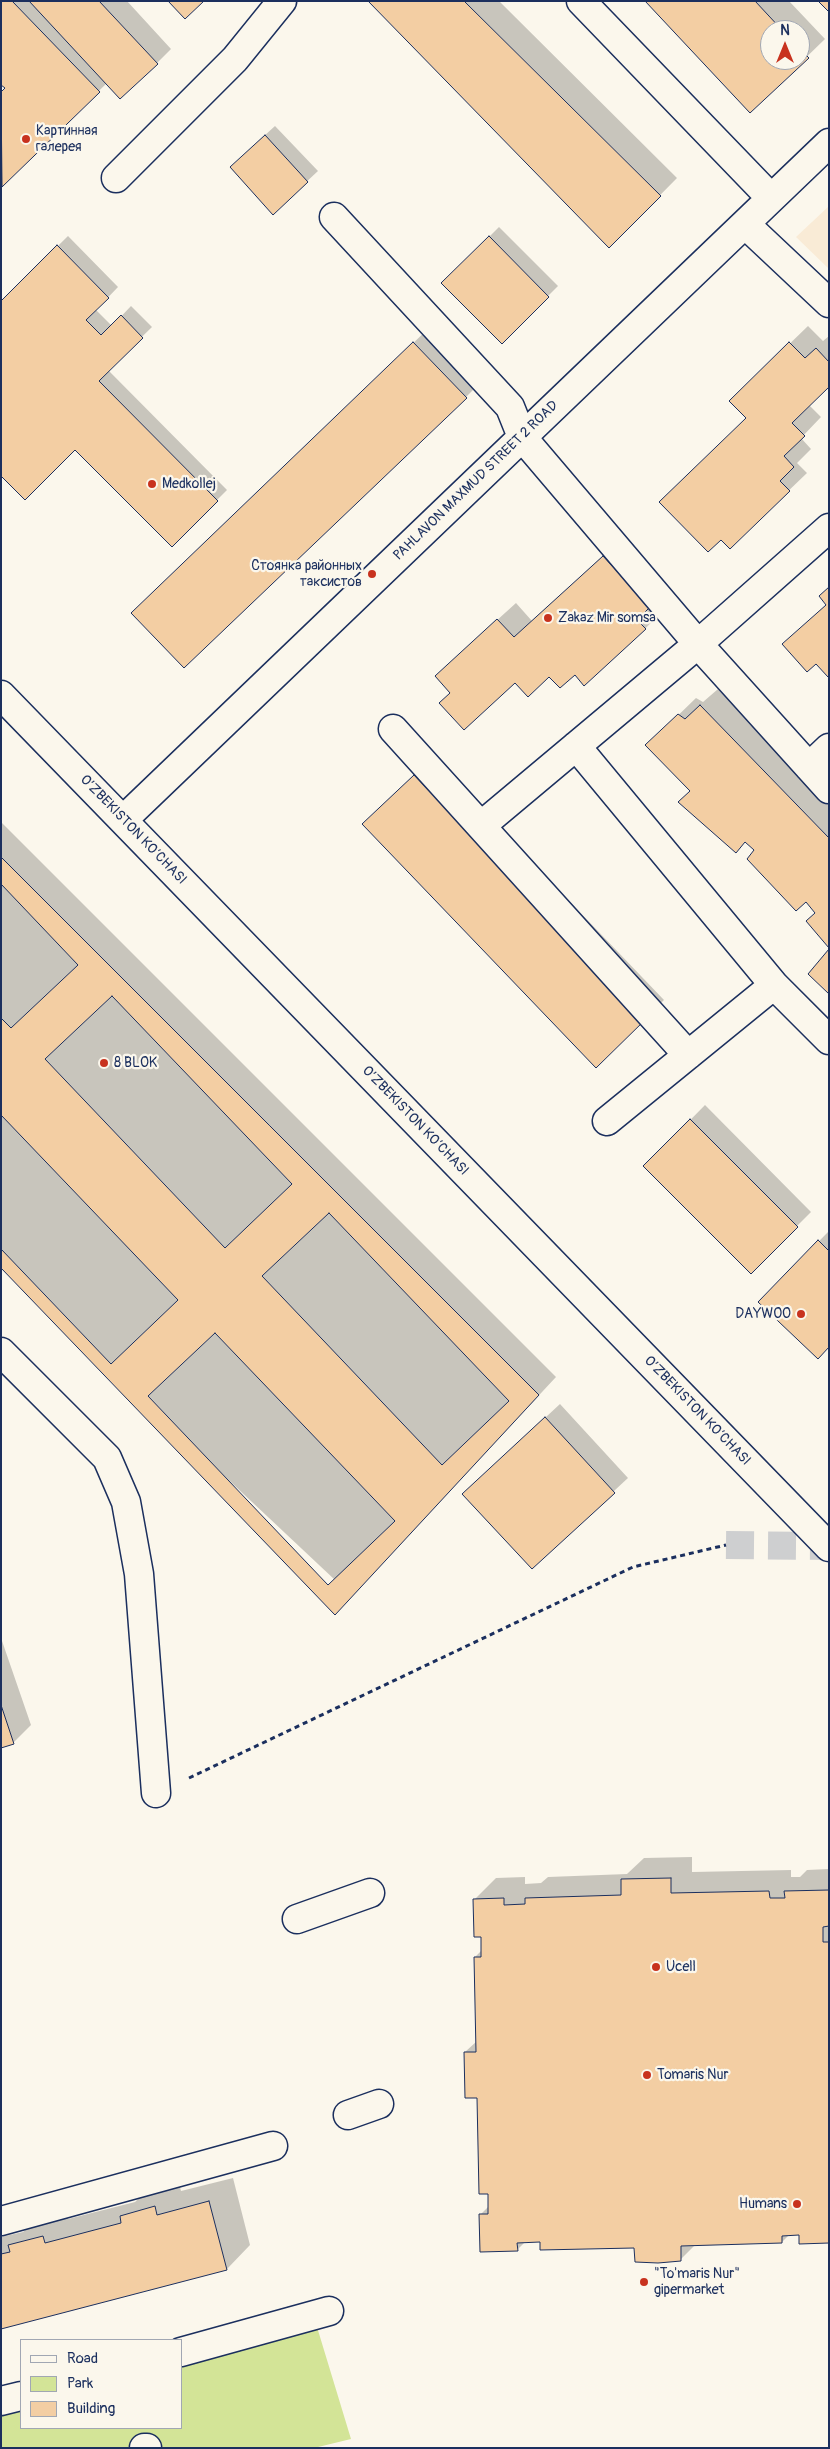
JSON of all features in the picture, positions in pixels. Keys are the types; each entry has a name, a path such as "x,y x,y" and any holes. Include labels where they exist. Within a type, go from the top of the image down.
{"street":[{"path":"116,178 235,59 282,1"},
{"path":"582,1 771,198"},
{"name":"PAHLAVON MAXMUD STREET 2 ROAD","path":"123,820 829,143"},
{"path":"334,217 510,406 522,437 698,644 829,789"},
{"path":"745,224 829,303"},
{"path":"482,825 698,644 829,528"},
{"name":"O’ZBEKISTON KO‘CHASI","path":"1,695 829,1547"},
{"path":"393,729 482,825 688,1055"},
{"path":"576,746 774,985 829,1040"},
{"path":"809,767 829,748"},
{"path":"607,1121 774,985"},
{"path":"1,1352 107,1458 126,1502 139,1574 156,1793"},
{"path":"297,1919 370,1893"},
{"path":"348,2115 378,2104"},
{"path":"1,2221 273,2146"},
{"path":"182,2352 329,2311"},
{"path":"1,2401 20,2396"}],"path":[{"path":"156,1793 633,1567 726,1545"}],"shaded area":[{"path":"829,206 829,269 796,237"}],"green space":[{"path":"317,2327 351,2439 314,2448 1,2448 1,2415 20,2410 20,2429 182,2429 182,2365"}],"building":[{"name":"Картинная галерея","path":"1,1 12,1 100,92 2,187 1,92 5,88 1,85"},
{"path":"29,1 99,1 158,64 120,99"},
{"path":"168,1 204,1 185,19"},
{"path":"368,1 464,1 661,196 609,248"},
{"path":"645,1 755,1 773,20 760,20 760,70 796,70 750,113"},
{"path":"818,1 829,1 829,12"},
{"path":"265,135 308,182 273,215 230,167"},
{"path":"489,236 549,297 502,344 441,283"},
{"path":"57,245 109,298 86,320 101,335 121,315 143,338 99,381 218,501 172,547 75,450 25,500 1,476 1,301"},
{"path":"413,342 467,398 184,668 131,613"},
{"path":"789,342 805,358 816,348 829,362 829,387 792,423 805,436 784,456 794,467 780,481 790,491 730,549 721,540 708,552 659,502 746,418 729,401"},
{"path":"603,556 650,607 637,620 646,629 584,686 575,675 560,688 549,677 528,697 515,683 464,730 439,703 450,693 435,676 497,619 514,637"},
{"path":"829,587 828,677 816,664 807,672 782,644 826,605 819,596"},
{"path":"700,705 829,838 829,948 806,921 815,913 806,902 796,911 747,859 754,850 745,842 736,853 678,802 690,791 645,745 678,714 685,719"},
{"path":"414,775 647,1018 596,1068 362,824"},
{"name":"8 BLOK","path":"1,857 539,1395 335,1615 1,1268"},
{"path":"1,884 78,965 11,1028 1,1018"},
{"path":"829,949 829,994 808,974"},
{"path":"112,996 292,1184 225,1248 45,1059"},
{"path":"1,1115 178,1300 111,1364 1,1249"},
{"path":"690,1119 798,1227 751,1274 643,1166"},
{"path":"329,1213 509,1401 442,1465 262,1276"},
{"path":"818,1240 829,1251 829,1347 818,1359 758,1302"},
{"path":"215,1333 395,1521 328,1585 148,1396"},
{"path":"545,1417 615,1493 532,1569 462,1494"},
{"path":"1,1705 14,1744 1,1748"},
{"name":"Tomaris Nur","path":"671,1878 671,1893 769,1891 770,1898 785,1898 784,1891 829,1890 829,1926 823,1927 823,1942 829,1942 829,2243 799,2244 799,2235 782,2236 782,2243 681,2246 681,2261 658,2263 635,2262 634,2248 540,2250 540,2242 517,2243 518,2251 480,2252 479,2214 488,2214 488,2194 479,2194 477,2098 465,2098 464,2052 476,2052 474,1957 481,1957 481,1937 474,1937 473,1899 504,1898 504,1905 525,1904 525,1898 621,1895 621,1879"},
{"path":"209,2201 227,2270 1,2329 1,2254 10,2252 8,2245 43,2236 45,2243 121,2223 120,2216 155,2206 157,2215"}],"tunnel":[{"path":"726,1545 829,1546"}],"place":[{"name":"Картинная галерея","path":"26,139"},
{"name":"Medkollej","path":"152,484"},
{"name":"Стоянка районных таксистов","path":"372,574"},
{"name":"Zakaz Mir somsa","path":"548,618"},
{"name":"8 BLOK","path":"104,1063"},
{"name":"DAYWOO","path":"801,1314"},
{"name":"Ucell","path":"656,1967"},
{"name":"Tomaris Nur","path":"647,2075"},
{"name":"Humans","path":"797,2204"},
{"name":"\"To'maris Nur\" gipermarket","path":"644,2282"}]}
